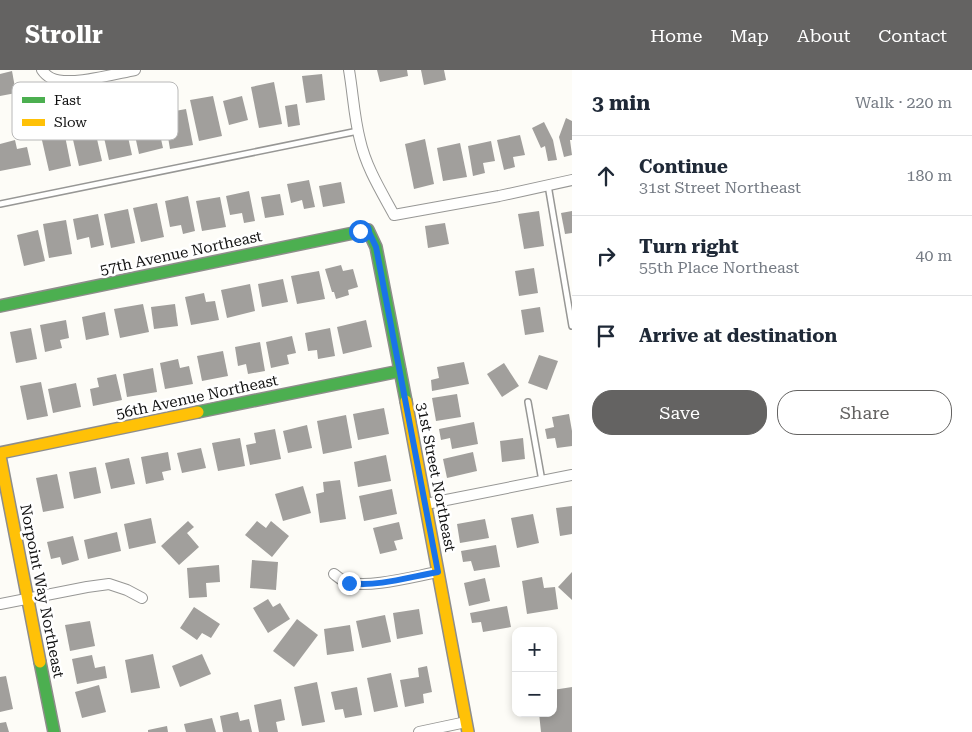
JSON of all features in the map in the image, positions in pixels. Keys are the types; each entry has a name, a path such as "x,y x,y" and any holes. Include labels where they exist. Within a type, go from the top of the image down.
{"street":[{"path":"42,70 47,76 55,80 70,81 135,70"},
{"path":"350,70 360,142 370,169 394,215 499,196 572,180"},
{"name":"57th Avenue Northeast","path":"0,306 368,230"},
{"name":"31st Street Northeast","path":"368,230 376,247 467,727"},
{"name":"56th Avenue Northeast","path":"0,455 400,371"},
{"name":"Norpoint Way Northeast","path":"0,455 54,732"},
{"path":"426,504 572,475"},
{"path":"334,574 349,583 359,584 385,582 438,572"},
{"path":"0,604 109,584 127,590 142,598"},
{"path":"418,732 467,727"}],"lane":[{"path":"0,204 358,131"},
{"path":"548,184 572,326"},
{"path":"528,402 542,481"}],"building":[{"path":"377,70 407,70 408,76 380,82"},
{"path":"421,70 444,70 446,80 424,85"},
{"path":"12,71 14,82 12,82 12,94 0,96 0,74"},
{"path":"322,74 325,100 306,103 302,76"},
{"path":"274,82 282,124 259,128 251,87"},
{"path":"213,96 222,136 199,141 190,100"},
{"path":"242,96 248,120 229,125 223,101"},
{"path":"297,104 300,125 288,127 285,106"},
{"path":"186,109 193,145 170,149 168,140 178,140 178,110"},
{"path":"566,118 572,121 572,140 570,140 572,155 564,157 559,137"},
{"path":"544,122 553,140 557,160 548,161 545,146 541,148 532,128"},
{"path":"520,135 525,155 513,157 515,167 504,170 497,140"},
{"path":"425,139 434,184 414,189 405,144"},
{"path":"15,140 17,149 27,147 31,165 0,171 0,144"},
{"path":"42,140 66,140 71,166 49,171"},
{"path":"73,140 97,140 102,161 79,166"},
{"path":"105,140 129,140 132,155 109,160"},
{"path":"136,140 161,140 163,148 139,154"},
{"path":"491,141 495,161 483,163 485,173 473,176 468,146"},
{"path":"460,143 467,177 443,181 437,148"},
{"path":"309,180 315,207 304,209 302,200 291,203 287,184"},
{"path":"341,182 345,203 323,207 319,186"},
{"path":"249,191 255,221 244,223 242,213 230,215 226,196"},
{"path":"280,194 284,215 265,218 261,197"},
{"path":"188,196 195,231 183,234 181,225 170,227 165,201"},
{"path":"220,197 226,227 202,231 196,201"},
{"path":"157,203 164,237 141,242 133,208"},
{"path":"128,209 135,243 111,248 104,214"},
{"path":"539,211 544,246 524,249 518,214"},
{"path":"572,211 572,233 565,234 561,213"},
{"path":"98,214 104,245 91,248 89,237 77,240 73,219"},
{"path":"66,220 72,254 49,258 43,224"},
{"path":"445,223 449,244 428,248 425,226"},
{"path":"38,230 45,261 24,266 17,235"},
{"path":"341,265 343,271 353,269 358,287 348,290 349,295 336,299 325,269"},
{"path":"534,268 538,293 519,296 515,271"},
{"path":"319,271 325,299 297,304 291,276"},
{"path":"283,279 288,302 262,307 258,284"},
{"path":"250,284 255,311 227,318 221,290"},
{"path":"204,293 206,302 215,301 219,320 191,325 185,297"},
{"path":"143,304 149,332 120,338 114,309"},
{"path":"175,304 178,326 154,329 151,307"},
{"path":"540,307 544,332 525,335 521,310"},
{"path":"105,312 109,335 86,340 82,317"},
{"path":"66,320 69,338 60,340 62,348 45,352 40,325"},
{"path":"366,320 372,347 343,354 337,327"},
{"path":"31,328 37,359 16,363 10,332"},
{"path":"330,328 335,356 318,359 317,350 308,351 305,333"},
{"path":"292,336 296,353 287,355 289,364 271,368 266,342"},
{"path":"260,342 265,371 248,374 246,364 238,366 235,347"},
{"path":"223,351 228,376 202,381 197,356"},
{"path":"539,355 558,361 547,390 528,383"},
{"path":"178,359 180,368 189,366 193,384 165,389 160,363"},
{"path":"464,362 469,384 432,391 431,380 439,378 437,367"},
{"path":"504,363 519,386 502,397 487,374"},
{"path":"153,368 157,392 127,397 123,374"},
{"path":"116,374 122,400 93,406 90,389 99,387 97,378"},
{"path":"41,382 48,416 27,420 20,386"},
{"path":"76,383 81,407 53,413 48,389"},
{"path":"457,394 461,417 436,421 432,398"},
{"path":"384,408 389,434 358,440 353,414"},
{"path":"569,414 572,446 557,448 555,438 547,439 545,429 554,427 552,417"},
{"path":"346,415 352,448 323,454 317,421"},
{"path":"474,422 478,444 452,449 450,438 441,440 439,429"},
{"path":"307,425 312,448 288,453 283,431"},
{"path":"275,429 281,459 250,465 246,445 256,443 254,433"},
{"path":"240,438 245,466 218,471 212,443"},
{"path":"523,438 525,459 502,462 500,441"},
{"path":"201,448 206,468 182,473 177,453"},
{"path":"168,452 171,470 162,472 164,480 146,484 141,457"},
{"path":"473,452 477,471 447,478 443,459"},
{"path":"386,455 391,481 358,487 354,462"},
{"path":"129,458 135,484 111,489 105,463"},
{"path":"96,467 101,493 74,499 69,472"},
{"path":"57,474 64,508 43,512 36,478"},
{"path":"340,480 346,519 320,523 316,494 324,492 323,482"},
{"path":"303,486 311,513 283,521 275,494"},
{"path":"392,489 397,514 364,521 359,496"},
{"path":"572,506 572,534 560,536 556,508"},
{"path":"533,514 539,543 517,548 511,518"},
{"path":"151,518 156,543 129,549 124,524"},
{"path":"485,519 489,538 460,543 457,524"},
{"path":"188,521 194,527 187,533 199,547 179,565 161,546"},
{"path":"257,521 266,528 271,521 289,536 272,557 245,535"},
{"path":"399,522 403,539 394,541 397,550 380,554 373,528"},
{"path":"117,532 121,551 88,559 84,540"},
{"path":"73,536 79,560 62,565 60,557 51,559 47,542"},
{"path":"496,545 500,567 474,571 471,561 463,562 461,551"},
{"path":"252,560 278,562 276,590 250,588"},
{"path":"219,565 220,582 206,583 207,597 189,598 187,568"},
{"path":"572,572 572,600 558,587"},
{"path":"542,577 544,588 555,587 558,609 527,614 522,581"},
{"path":"485,578 490,601 469,606 464,583"},
{"path":"268,599 273,607 280,603 290,619 268,633 253,608"},
{"path":"507,606 511,627 483,632 481,622 472,623 470,613"},
{"path":"194,607 220,624 211,638 202,633 197,640 180,628"},
{"path":"419,609 423,634 397,639 393,613"},
{"path":"385,615 391,642 362,648 356,621"},
{"path":"297,619 318,635 294,667 273,651"},
{"path":"90,621 95,646 70,651 65,625"},
{"path":"350,625 354,651 327,655 324,629"},
{"path":"153,654 160,688 131,693 125,660"},
{"path":"202,654 211,674 180,687 172,666"},
{"path":"92,655 95,668 105,666 107,678 77,684 72,659"},
{"path":"427,666 432,692 423,694 424,703 405,707 400,680 419,677 418,668"},
{"path":"391,673 398,707 374,712 367,678"},
{"path":"6,676 13,709 0,712 0,677"},
{"path":"317,682 325,722 302,726 294,687"},
{"path":"99,685 106,712 82,718 75,692"},
{"path":"357,687 362,715 345,718 343,709 335,710 331,692"},
{"path":"572,687 572,732 541,732 539,717 557,717 557,689"},
{"path":"281,699 285,720 276,722 278,732 259,732 254,705"},
{"path":"238,712 240,721 249,719 252,732 223,732 220,716"},
{"path":"212,718 216,732 186,732 184,724"},
{"path":"6,722 9,732 0,732 0,723"},
{"path":"167,726 168,732 148,732 148,730"}],"traffic: fast":[{"path":"0,306 368,230 376,247 406,401"},
{"path":"198,412 400,371"},
{"path":"40,662 54,732"}],"traffic: slow":[{"path":"406,401 468,732"},
{"path":"0,453 198,412"},
{"path":"0,456 40,662"}],"route":[{"path":"349,583 372,584 438,572 376,247 368,230 360,231"}]}
